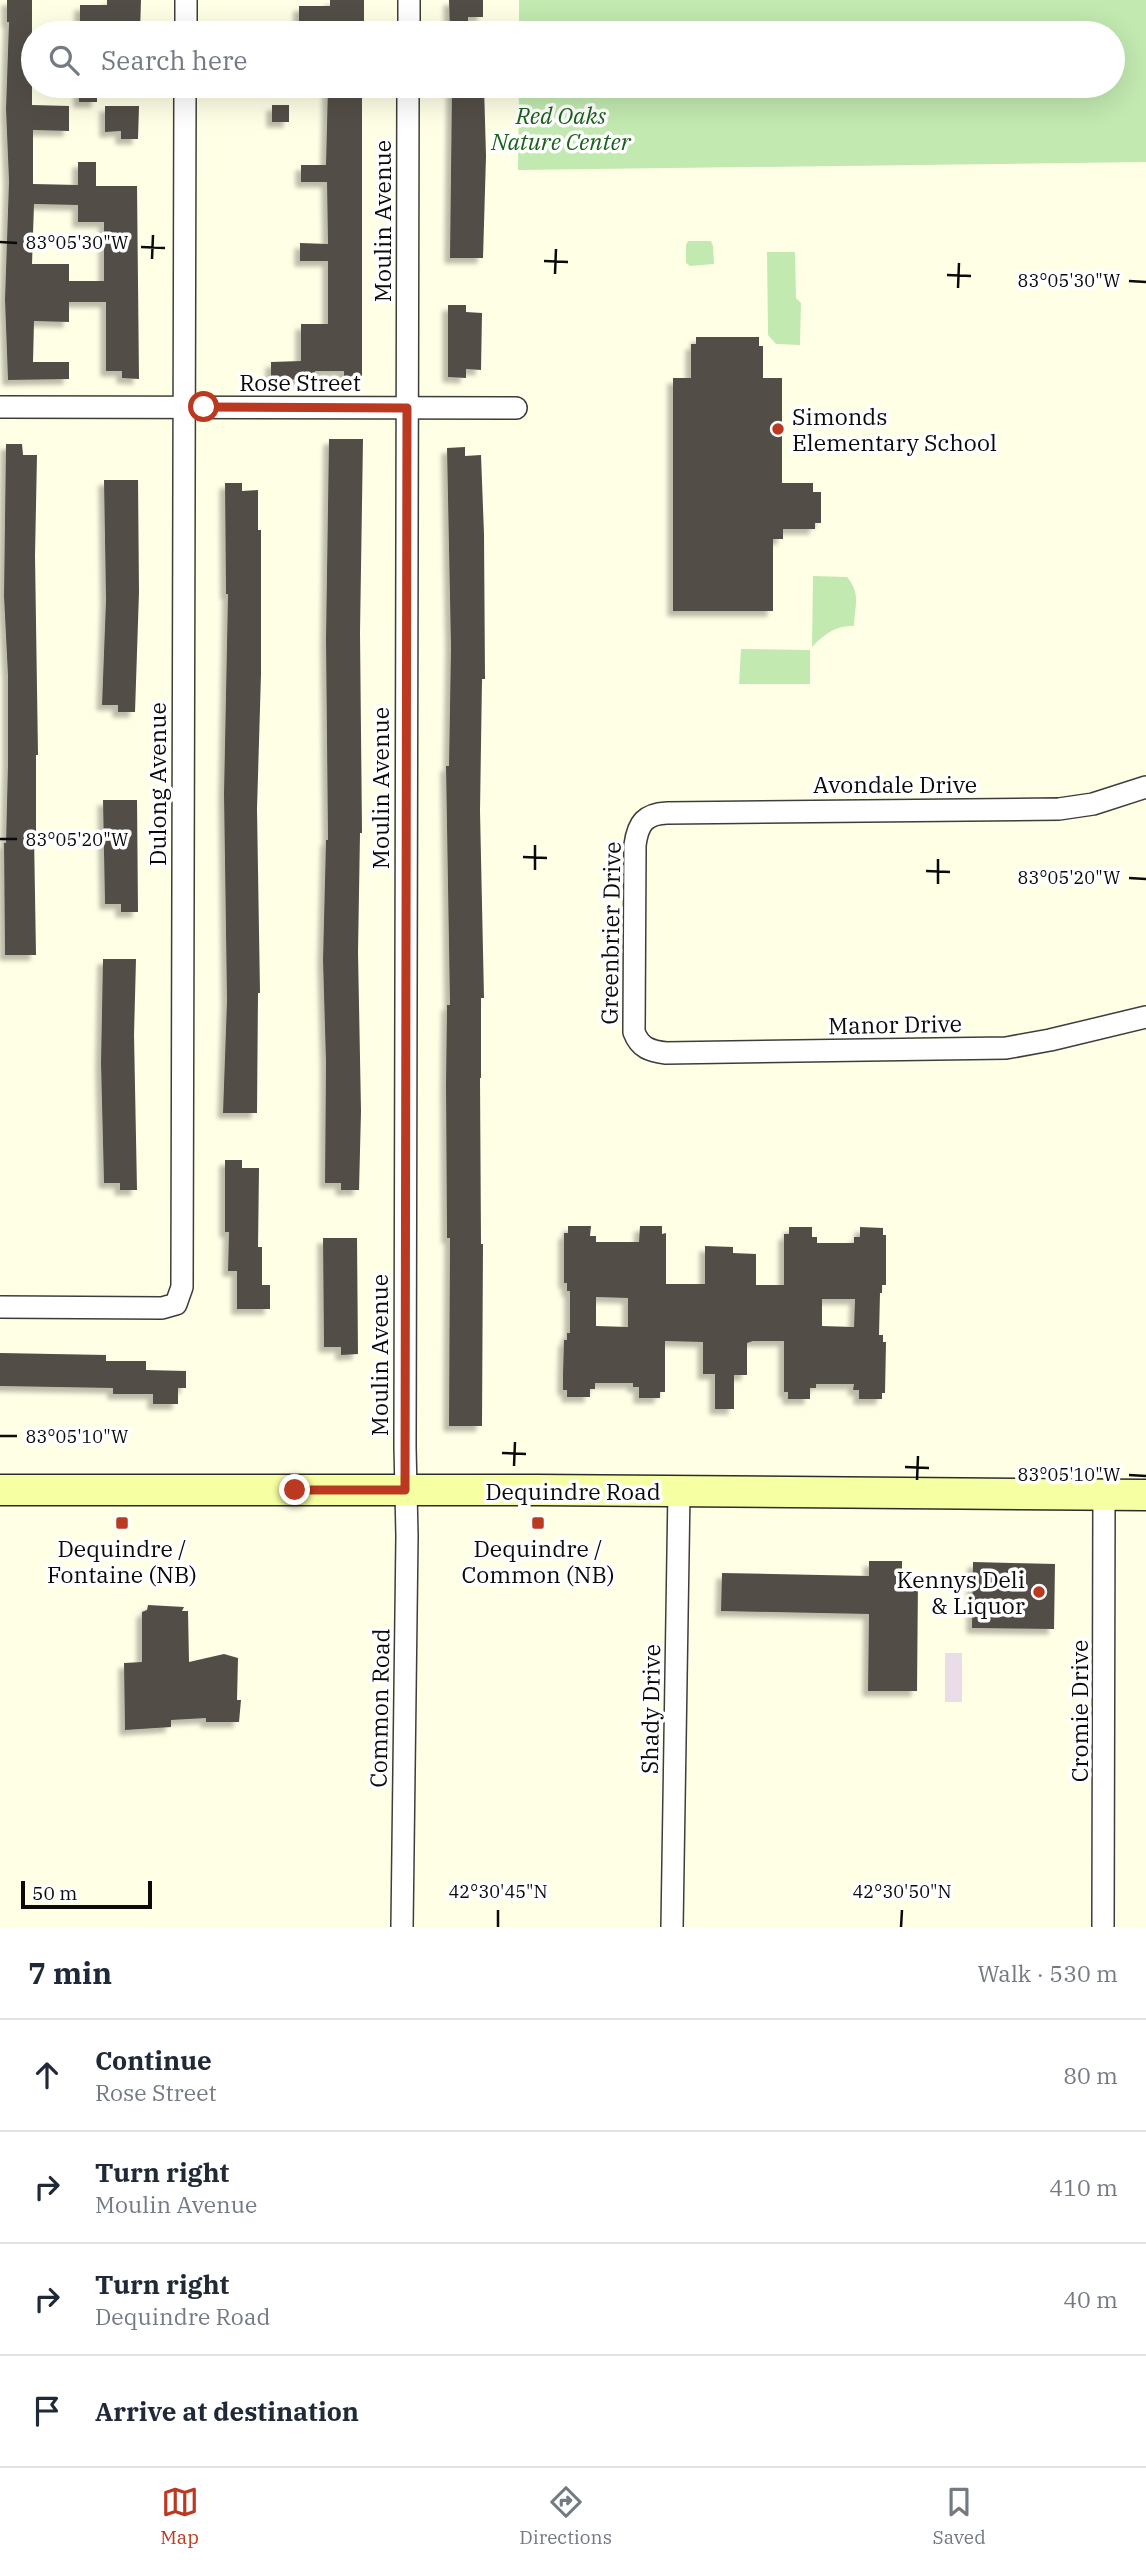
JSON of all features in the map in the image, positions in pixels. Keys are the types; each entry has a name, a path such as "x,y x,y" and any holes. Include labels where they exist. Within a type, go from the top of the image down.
{"main road":[{"name":"Dequindre Road","path":"0,1490 1146,1495"}],"street":[{"path":"186,0 186,21"},
{"path":"408,21 409,0"},
{"name":"Dulong Avenue","path":"0,1307 162,1308 176,1304 180,1297 185,98"},
{"name":"Moulin Avenue","path":"405,1490 408,98"},
{"name":"Rose Street","path":"0,407 516,408"},
{"name":"Avondale Drive","path":"643,820 650,815 667,813 1059,808 1093,804 1146,787"},
{"name":"Greenbrier Drive","path":"642,1046 634,1032 635,845 636,834 643,820"},
{"name":"Manor Drive","path":"642,1046 666,1053 986,1049 1050,1040 1146,1017"},
{"name":"Common Road","path":"402,1927 407,1536 405,1490"},
{"name":"Shady Drive","path":"672,1927 679,1491"},
{"name":"Cromie Drive","path":"1104,1495 1104,1927"}],"shaded area":[{"path":"945,1653 962,1653 962,1702 945,1702"}],"green space":[{"name":"Red Oaks Nature Center","path":"519,0 1146,0 1146,162 518,170 519,98 1125,98 1125,21 519,21"},
{"path":"688,241 711,241 714,264 690,266 686,263"},
{"path":"767,252 795,252 796,298 801,303 800,345 776,344 768,335"},
{"path":"813,576 847,577 854,589 856,600 854,626 831,631 812,647"},
{"path":"741,649 810,650 810,684 739,684"}],"building":[{"path":"7,0 32,0 32,21 21,21 21,98 32,98 32,105 69,106 69,131 33,130 33,184 78,185 78,162 96,162 96,186 137,186 139,379 122,378 122,371 106,371 106,302 69,302 69,322 34,321 33,362 69,362 69,379 8,380 5,300 9,181 6,109 9,22","holes":["34,204 78,205 78,222 104,222 104,281 69,281 69,264 32,264"]},
{"path":"107,0 141,0 140,21 80,21 80,5 107,5"},
{"path":"330,0 364,0 364,21 299,21 299,6 330,6"},
{"path":"449,0 483,0 483,17 468,17 468,21 450,21"},
{"path":"79,98 97,98 97,102 79,102"},
{"path":"328,98 362,98 362,378 344,378 344,371 315,371 314,379 271,380 271,362 301,361 301,324 328,324 328,261 300,261 300,243 328,244 327,182 301,182 301,165 326,165"},
{"path":"452,98 484,98 486,156 483,258 450,258"},
{"path":"272,105 289,105 289,122 272,122"},
{"path":"105,106 139,106 138,139 121,139 121,131 105,132"},
{"path":"448,305 466,305 466,312 482,313 481,370 466,369 466,378 448,377"},
{"path":"696,337 759,337 759,346 763,346 763,378 782,378 782,483 813,483 813,492 821,492 821,523 815,523 815,529 783,529 783,539 773,539 773,611 673,611 673,378 691,378 691,344 696,344"},
{"path":"329,439 363,439 360,633 362,833 358,952 361,1111 359,1190 341,1190 341,1183 325,1183 323,960 328,840 326,640"},
{"path":"6,444 22,444 23,455 37,455 35,556 38,755 34,835 36,955 5,955 4,843 8,763 4,596"},
{"path":"465,447 465,456 481,455 484,534 485,679 482,679 480,811 484,998 481,998 480,1078 482,1426 449,1426 450,1238 447,1238 446,1085 447,1005 450,1005 446,766 449,766 451,647 447,448"},
{"path":"104,480 138,480 139,592 135,712 118,712 118,705 102,705 106,600"},
{"path":"225,483 242,483 242,491 258,490 258,530 261,530 257,809 260,993 257,1113 223,1113 227,1001 224,794 228,594"},
{"path":"103,800 137,800 138,912 121,912 121,904 105,904"},
{"path":"103,959 136,959 134,1035 137,1190 120,1190 120,1183 104,1183 101,1063"},
{"path":"225,1160 242,1160 242,1168 259,1168 258,1247 262,1247 262,1285 270,1285 270,1309 237,1309 237,1271 228,1271"},
{"path":"568,1226 591,1226 590,1236 596,1236 596,1242 639,1242 640,1226 662,1226 662,1234 666,1233 666,1284 705,1284 705,1246 733,1247 733,1253 756,1254 756,1285 784,1285 784,1234 789,1234 789,1227 812,1227 812,1237 817,1237 817,1243 854,1243 854,1237 860,1237 860,1227 883,1228 883,1235 886,1235 886,1285 882,1285 880,1293 879,1335 883,1335 883,1342 886,1342 885,1393 882,1393 882,1399 859,1399 859,1390 853,1390 854,1384 816,1384 816,1388 810,1388 810,1399 788,1399 788,1392 784,1392 784,1341 747,1343 747,1375 734,1375 734,1409 715,1409 715,1374 703,1374 703,1342 665,1341 665,1392 660,1392 660,1398 639,1398 639,1387 633,1387 633,1383 595,1383 595,1389 590,1389 590,1397 567,1397 567,1390 563,1390 563,1374 564,1340 567,1340 567,1333 570,1333 570,1291 567,1291 567,1283 564,1283 564,1233 568,1233","holes":["596,1297 628,1298 628,1327 596,1326","822,1299 855,1299 854,1327 822,1326"]},
{"path":"323,1238 357,1238 358,1354 341,1355 341,1347 324,1347"},
{"path":"0,1353 106,1355 106,1361 146,1361 146,1370 186,1371 186,1388 178,1388 178,1404 153,1404 153,1394 113,1394 113,1388 0,1386"},
{"path":"869,1561 902,1561 902,1578 918,1578 917,1691 868,1691 869,1614 721,1611 722,1573 869,1576"},
{"path":"973,1562 1055,1564 1054,1629 972,1628"},
{"path":"148,1605 184,1607 182,1611 188,1611 189,1662 224,1654 238,1658 237,1700 241,1700 239,1722 206,1722 206,1718 171,1720 171,1727 125,1730 124,1663 142,1662 142,1612 147,1610"}],"place":[{"name":"Simonds Elementary School","path":"778,429"},
{"name":"Dequindre / Fontaine (NB)","path":"122,1523"},
{"name":"Dequindre / Common (NB)","path":"538,1523"},
{"name":"Kennys Deli & Liquor","path":"1039,1592"}],"route":[{"path":"204,407 407,408 405,1490 295,1490"}]}
